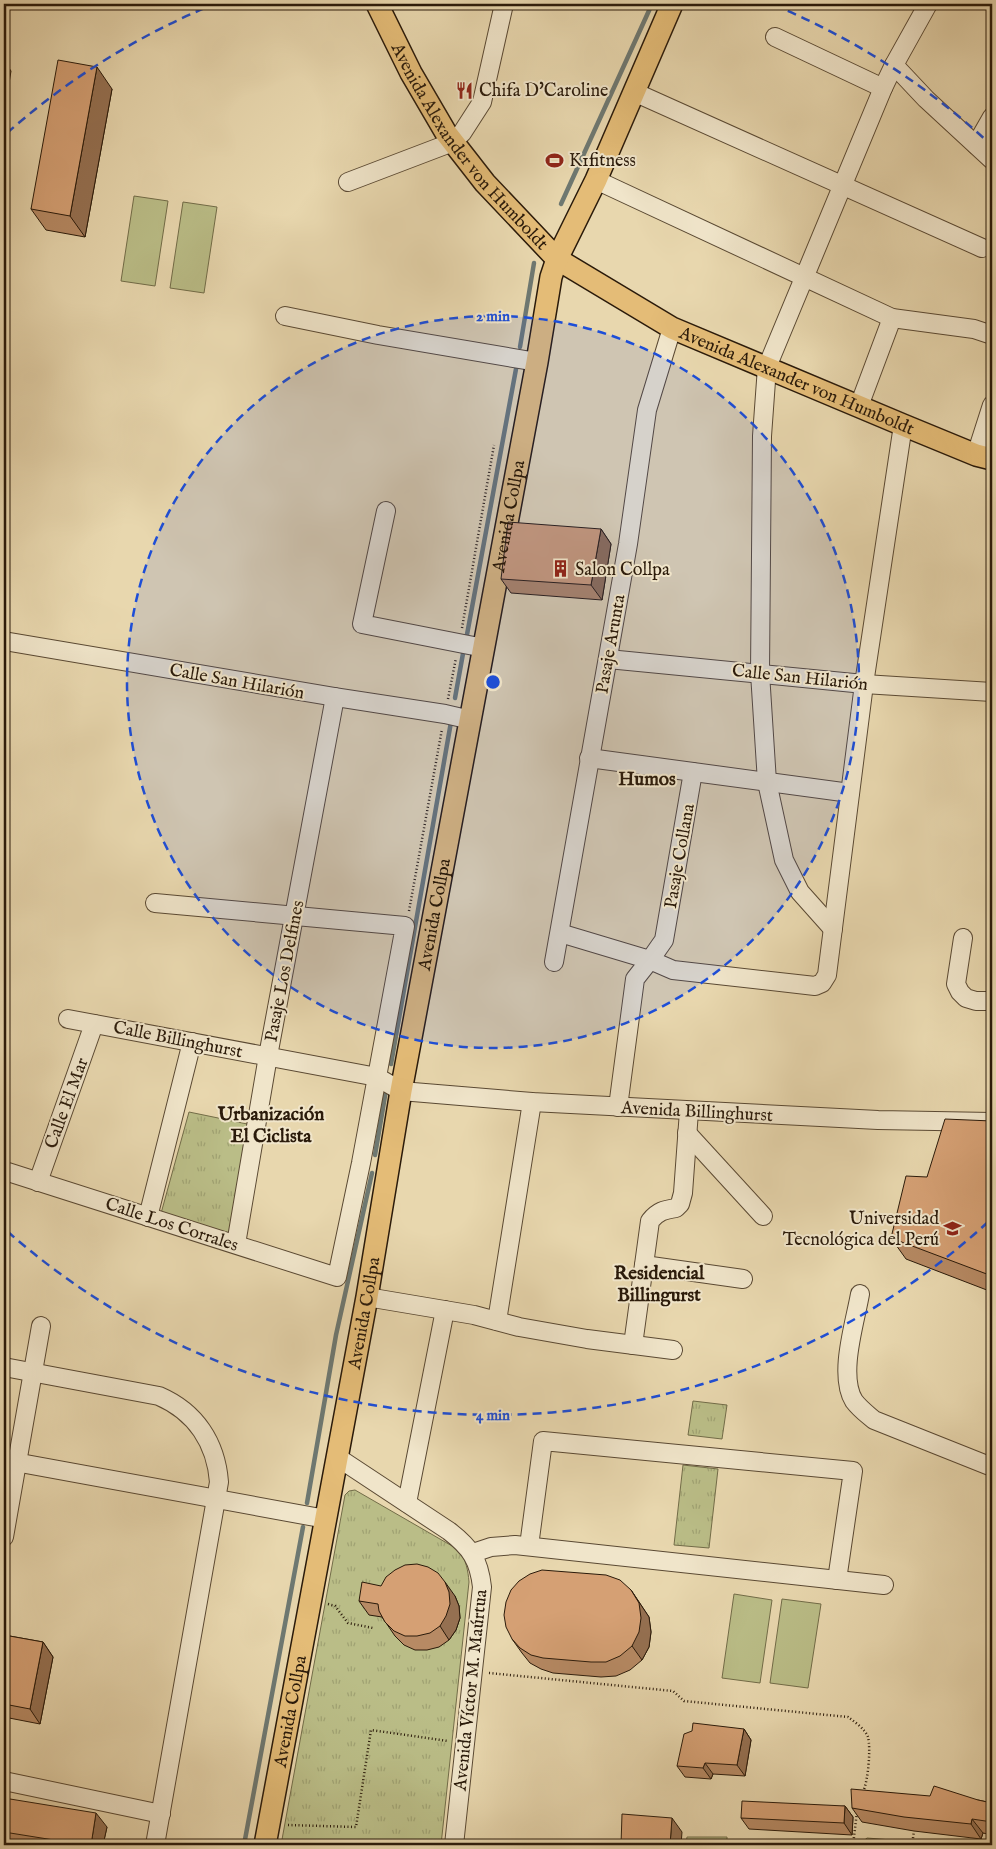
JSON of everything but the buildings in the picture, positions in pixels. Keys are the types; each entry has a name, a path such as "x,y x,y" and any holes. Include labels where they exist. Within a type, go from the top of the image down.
{"main road":[{"name":"Avenida Alexander von Humboldt","path":"377,4 411,73 457,138 485,183 560,253 606,288 672,328 984,457"},
{"name":"Avenida Alexander von Humboldt","path":"391,4 441,100 457,138"},
{"name":"Avenida Collpa","path":"265,1845 367,1297 401,1091 537,362 551,277 560,253 596,180 672,4"}],"street":[{"path":"348,182 457,138 482,102 504,4"},
{"path":"833,929 800,892 784,860 767,782 760,673 762,436 767,367 883,88 928,4"},
{"path":"775,37 883,88"},
{"path":"894,65 926,99 992,160"},
{"path":"634,92 982,248"},
{"path":"976,145 992,117"},
{"path":"596,180 892,318 974,329 992,335"},
{"path":"285,316 378,335 537,362"},
{"path":"859,406 892,318"},
{"name":"Pasaje Arunta","path":"554,962 628,544 647,410 672,328"},
{"path":"984,457 992,405"},
{"path":"560,933 650,960 673,970 815,986 822,983 827,975 864,684 903,425"},
{"path":"386,511 362,624 484,648"},
{"name":"Calle San Hilarión","path":"4,641 335,698 445,714 470,720"},
{"name":"Calle San Hilarión","path":"608,659 864,684 992,692"},
{"name":"Pasaje Los Delfines","path":"236,1244 268,1056 335,698"},
{"path":"589,758 850,793"},
{"name":"Pasaje Collana","path":"650,960 664,940 693,772"},
{"path":"155,903 405,926 361,1163 389,1168"},
{"path":"963,938 956,984 966,998 976,1001 992,1001"},
{"path":"618,1107 635,980 650,960"},
{"name":"Calle Billinghurst","path":"68,1019 377,1077 401,1091"},
{"name":"Calle El Mar","path":"38,1182 94,1024"},
{"path":"148,1217 192,1042"},
{"name":"Avenida Billinghurst","path":"401,1091 532,1102 689,1111 878,1120 992,1122"},
{"path":"497,1322 532,1102"},
{"path":"633,1345 650,1220 662,1210 676,1208 680,1204 683,1193 689,1111"},
{"path":"686,1133 763,1216"},
{"name":"Calle Los Corrales","path":"8,1172 337,1277 361,1163"},
{"path":"644,1265 743,1279"},
{"path":"860,1294 847,1361 847,1375 854,1400 861,1410 874,1420 992,1467"},
{"path":"367,1297 474,1314 497,1322 548,1332 673,1350"},
{"path":"408,1503 445,1310"},
{"path":"4,1537 10,1461 33,1373 41,1326"},
{"path":"4,1367 159,1396 188,1413 202,1428 213,1448 218,1466 219,1482 155,1845"},
{"path":"529,1546 542,1440 853,1471 837,1580"},
{"name":"Avenida Víctor M. Maúrtua","path":"337,1457 457,1536 473,1553 480,1572 482,1587 454,1845"},
{"path":"10,1461 326,1519"},
{"path":"473,1553 490,1548 516,1545 529,1546 884,1585"},
{"path":"4,1781 161,1814"}],"path":[{"path":"405,926 411,905 494,445"},
{"path":"328,1604 335,1606 348,1623 373,1628"},
{"path":"473,1672 674,1691 684,1701 848,1717 868,1737 869,1757 866,1786 860,1799"},
{"path":"288,1825 356,1827 371,1730 448,1741"},
{"path":"853,1845 857,1810"},
{"path":"912,1845 914,1832"}],"green space":[{"path":"134,196 168,201 155,286 121,281"},
{"path":"183,202 217,207 204,293 170,288"},
{"path":"189,1112 257,1126 234,1242 160,1217"},
{"path":"693,1401 727,1405 722,1439 688,1435"},
{"path":"683,1465 718,1469 709,1548 674,1545"},
{"path":"355,1490 459,1550 467,1569 469,1582 441,1845 281,1845 345,1495 349,1491"},
{"path":"734,1594 772,1600 760,1683 722,1678"},
{"path":"782,1599 821,1604 808,1688 770,1683"},
{"path":"687,1837 727,1837 727,1845 686,1845"},
{"path":"867,1838 953,1845 860,1845"}],"waterway":[{"path":"561,204 652,4"},
{"path":"520,347 534,263"},
{"path":"466,640 516,369"},
{"path":"455,698 464,648"},
{"path":"391,1064 451,722"},
{"path":"375,1155 386,1090"},
{"path":"307,1503 336,1335 372,1173"},
{"path":"244,1845 303,1527"}],"place":[{"name":"Chifa D'Caroline","path":"465,90"},
{"name":"K1fitness","path":"555,160"},
{"name":"Salon Collpa","path":"561,569"},
{"name":"Universidad Tecnológica del Perú","path":"953,1228"}],"district":[{"name":"Humos","path":"647,778"},
{"name":"Urbanización El Ciclista","path":"271,1124"},
{"name":"Residencial Billingurst","path":"659,1283"}]}
